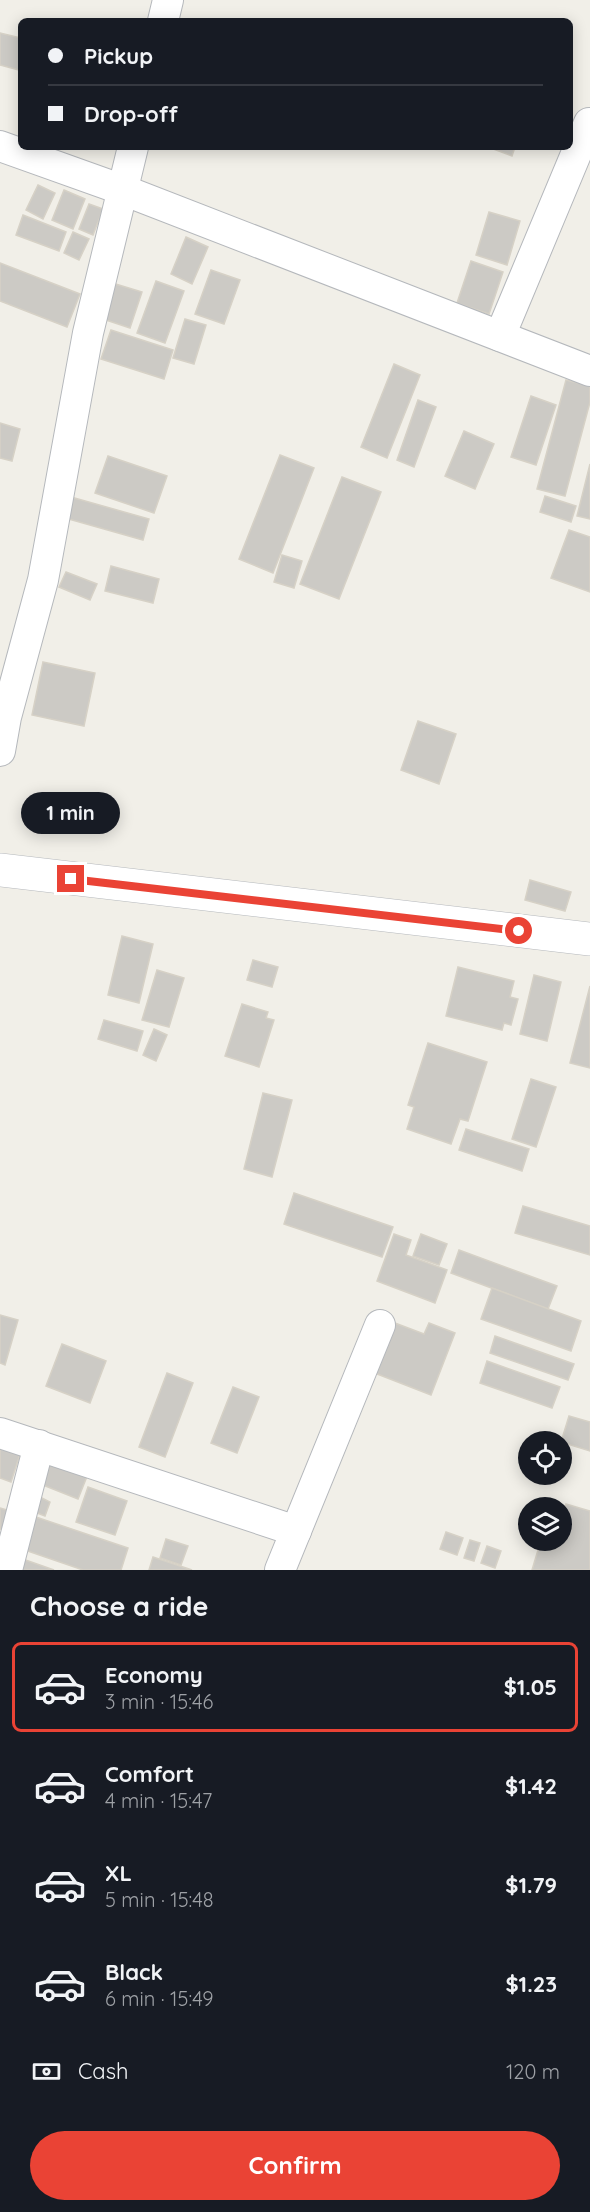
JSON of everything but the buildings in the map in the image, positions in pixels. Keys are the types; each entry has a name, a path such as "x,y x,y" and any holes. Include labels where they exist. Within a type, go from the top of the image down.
{"street":[{"path":"164,18 168,0"},
{"path":"500,336 589,123"},
{"path":"0,146 123,190 590,370"},
{"path":"0,751 6,717 44,580 88,333 132,150"},
{"path":"0,870 590,939"},
{"path":"280,1570 380,1325"},
{"path":"0,1433 296,1531"},
{"path":"7,1570 39,1445"}],"route":[{"path":"71,879 519,931"}]}
